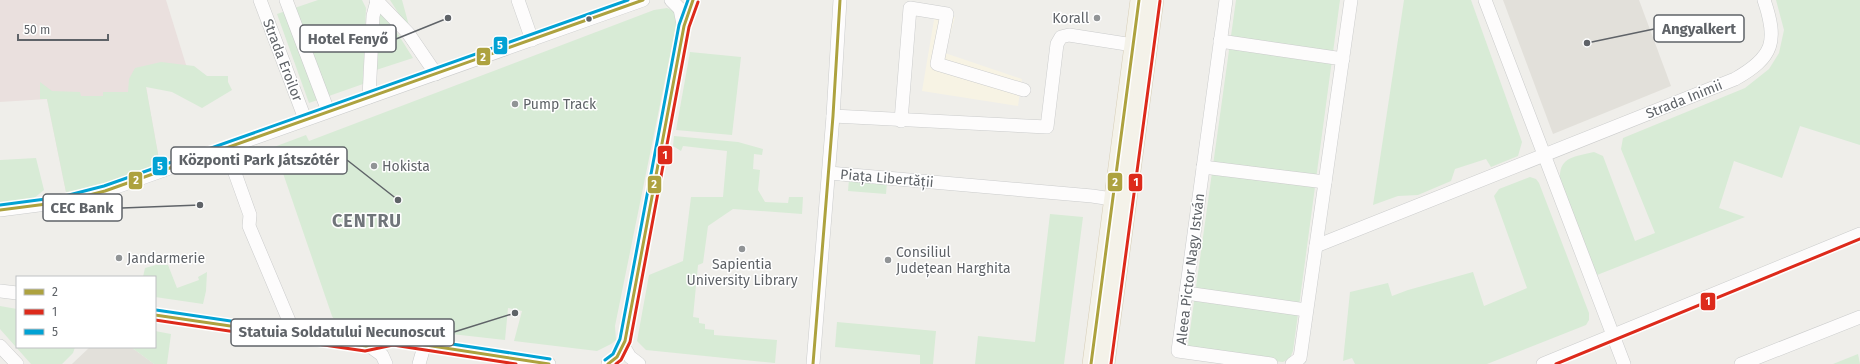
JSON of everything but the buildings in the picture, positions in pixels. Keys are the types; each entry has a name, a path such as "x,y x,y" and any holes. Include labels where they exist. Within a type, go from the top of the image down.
{"main road":[{"path":"1091,364 1138,0"},
{"path":"1106,364 1156,0"}],"street":[{"name":"Strada Eroilor","path":"260,0 305,119"},
{"path":"286,0 328,111"},
{"path":"518,0 532,40"},
{"path":"0,210 62,202 99,193 643,0"},
{"path":"671,0 680,9 684,26"},
{"path":"608,364 617,357 624,347 684,26 693,0"},
{"path":"829,173 840,0"},
{"name":"Aleea Pictor Nagy István","path":"1226,0 1178,351 1271,364"},
{"path":"1292,364 1300,358 1351,0"},
{"path":"1485,0 1624,364"},
{"name":"Strada Inimii","path":"1545,155 1699,94 1746,73 1763,58 1770,45 1771,22 1764,0"},
{"path":"369,97 373,16 376,1 386,9 408,33 436,74"},
{"path":"901,121 910,8 947,14 938,64 1024,90"},
{"path":"833,116 901,121 1047,127 1057,44 1061,37 1069,35 1133,45"},
{"path":"1220,41 1343,59"},
{"path":"226,148 250,215 250,226 295,335"},
{"path":"1316,246 1545,155"},
{"path":"1203,167 1325,182"},
{"name":"Piața Libertății","path":"813,364 829,173 1112,199"},
{"path":"1112,199 1125,224"},
{"path":"1542,364 1860,234"},
{"path":"0,291 16,293"},
{"path":"1186,293 1306,310"},
{"path":"156,315 366,346 379,352 386,364"},
{"path":"1741,364 1860,317"},
{"path":"366,346 393,340 549,364"},
{"path":"0,346 17,364"},
{"path":"624,347 630,357 639,364"},
{"path":"419,364 423,350"}],"shaded area":[{"path":"0,0 166,0 187,68 146,87 160,165 96,187 66,192 47,99 0,102"},
{"path":"1503,0 1639,0 1671,86 1553,134"},
{"path":"935,14 955,17 945,53 1022,79 1018,106 922,91"},
{"path":"89,348 132,348 154,364 72,364"}],"green space":[{"path":"318,0 362,0 366,8 363,84 309,103 277,14"},
{"path":"390,0 402,0 411,33"},
{"path":"1236,0 1340,0 1293,351 1290,358 1283,362 1187,352"},
{"path":"1404,0 1471,0 1522,142 1518,156 1491,167 1486,159 1455,169 1451,181 1418,195 1398,196 1373,205"},
{"path":"1776,0 1860,0 1860,145 1800,126 1782,178 1734,161 1719,208 1745,217 1597,275 1560,179 1560,171 1562,166 1570,159 1581,155 1594,152 1603,156 1635,241 1655,233 1621,149 1623,138 1745,88 1769,69 1779,53 1784,30"},
{"path":"377,1 413,58 373,71"},
{"path":"667,8 674,11 677,21 615,326 616,340 597,351 514,341 522,311 508,308 505,340 380,326 336,323 332,316 274,147 306,135 309,141 654,10"},
{"path":"690,52 741,57 732,135 676,130"},
{"path":"161,62 194,66 207,76 228,76 228,82 232,90 202,108 172,92 146,87 160,165 96,187 66,192 47,99 40,99 40,82 52,91 80,92 81,96 103,96 103,92 128,92 129,79 135,68"},
{"path":"674,136 738,142 763,149 762,155 754,154 753,169 760,170 758,190 765,202 788,203 789,197 803,197 802,214 733,209 708,226 703,263 698,265 693,317 699,318 699,323 705,324 705,329 714,330 714,335 777,340 775,363 646,350 637,341 649,275 683,261 691,197 723,197 727,151 683,146 681,151 673,146"},
{"path":"36,158 44,190 28,203 0,207 0,160"},
{"path":"1530,177 1536,179 1539,183 1589,313 1589,320 1586,325 1487,364 1355,364 1352,358 1343,361 1350,292 1388,283 1392,296 1408,290 1473,272 1484,306 1527,288 1494,196 1499,189"},
{"path":"849,179 887,182 886,194 848,191"},
{"path":"1050,214 1083,217 1064,364 975,364 978,336 1035,342"},
{"path":"156,265 168,265 177,288 199,280 198,277 207,272 206,291 203,304 156,297 156,276 143,276 145,268"},
{"path":"0,306 16,309 16,347 0,329"},
{"path":"837,322 936,331 933,364 920,364 920,355 835,347"},
{"path":"156,331 171,334 167,364 154,364 132,348 156,348"},
{"path":"17,348 75,348 73,353 62,364 31,364"},
{"path":"1858,354 1860,364 1833,364"}],"transit line":[{"name":"5","path":"0,205 61,197 104,186 628,0"},
{"name":"2","path":"0,210 62,202 105,191 643,0"},
{"name":"5","path":"605,360 613,354 620,339 679,25 688,0"},
{"name":"2","path":"608,364 617,357 625,341 684,26 693,0"},
{"name":"2","path":"813,364 833,116 840,0"},
{"name":"2","path":"1091,364 1139,0"},
{"name":"1","path":"1111,364 1160,1"},
{"name":"1","path":"616,364 621,360 630,342 689,27 698,2"},
{"name":"1","path":"1556,364 1860,239"},
{"name":"5","path":"156,310 366,341 393,335 550,359"},
{"name":"2","path":"156,315 366,346 393,340 549,364"},
{"name":"1","path":"156,320 365,351 393,345 516,364"}],"place":[{"name":"Hotel Fenyő","path":"448,18"},
{"name":"Korall","path":"1097,18"},
{"name":"Angyalkert","path":"1587,43"},
{"name":"Pump Track","path":"515,104"},
{"name":"Hokista","path":"374,166"},
{"name":"Központi Park Játszótér","path":"398,200"},
{"name":"CEC Bank","path":"200,205"},
{"name":"Sapientia University Library","path":"742,249"},
{"name":"Jandarmerie","path":"119,258"},
{"name":"Consiliul Județean Harghita","path":"888,260"},
{"name":"Statuia Soldatului Necunoscut","path":"515,313"}],"district":[{"name":"CENTRU","path":"367,221"}]}
